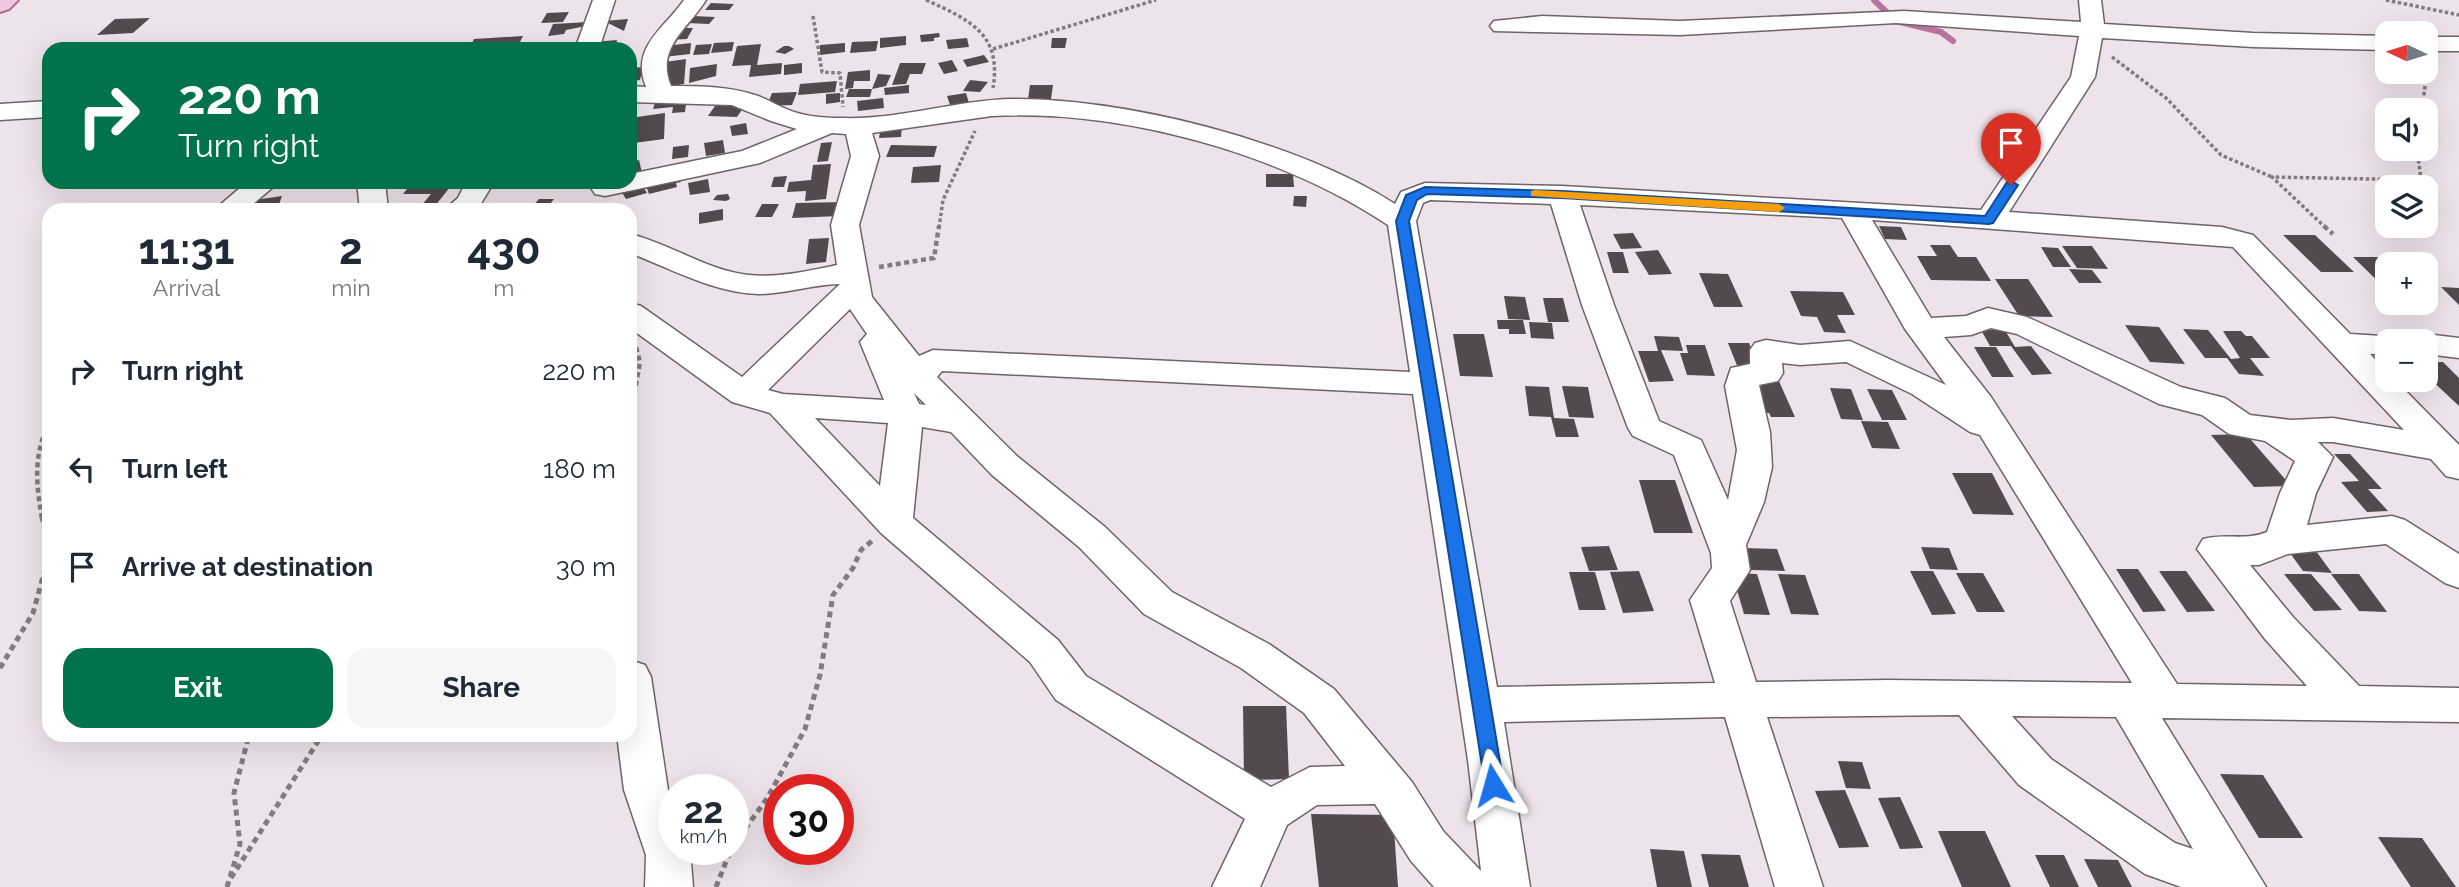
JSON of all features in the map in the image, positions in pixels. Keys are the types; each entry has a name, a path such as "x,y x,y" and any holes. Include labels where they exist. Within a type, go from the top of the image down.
{"main road":[{"path":"0,4 6,0"}],"street":[{"path":"589,42 604,0"},
{"path":"662,95 654,74 654,55 666,35 695,0"},
{"path":"1569,0 1502,26 1542,23 1680,28 1896,18 2253,40 2375,43"},
{"path":"1989,220 2083,78 2094,16 2091,0"},
{"path":"2438,44 2459,44"},
{"path":"637,94 721,96 748,101 791,120 845,125"},
{"path":"637,185 750,158 845,125 990,107 1094,111 1208,139 1283,162 1382,205 1402,221"},
{"path":"0,112 42,109"},
{"path":"845,125 865,156 846,214 854,285 913,396"},
{"path":"237,203 256,189"},
{"path":"1506,887 1490,760 1402,221 1411,198 1425,191 1562,194 1989,220 2222,236 2243,241 2452,458"},
{"path":"1562,194 1598,304 1645,428 1689,448 1727,545 1731,570 1710,600 1799,887"},
{"path":"1853,212 1921,328 1979,405 1996,433 2147,702 2242,886"},
{"path":"637,246 707,273 749,284 792,281 854,285"},
{"path":"744,394 854,285"},
{"path":"1921,328 1971,325 1988,318 2027,327 2171,396 2213,406 2228,420 2241,426 2274,430 2333,430 2452,458"},
{"path":"637,328 744,394 782,405 913,396 962,422 1005,466 1092,537 1158,603 1255,656 1319,701 1385,784 1427,846 1464,887"},
{"path":"2344,344 2375,344"},
{"path":"2438,345 2459,348"},
{"path":"1727,545 1751,493 1756,458 1743,376 1766,373 1766,349 1800,355 1850,351 1924,386 1996,433"},
{"path":"894,523 913,396 933,360 1428,384"},
{"path":"782,405 894,523 1044,651 1071,688 1271,811"},
{"path":"2274,430 2315,457 2298,493 2283,541"},
{"path":"2347,701 2279,628 2217,549 2259,551 2283,541 2392,530 2459,573"},
{"path":"1479,705 1970,699 2347,701 2459,705"},
{"path":"1970,699 2035,772 2161,859 2242,886"},
{"path":"637,726 646,790 669,855 669,887"},
{"path":"1237,887 1271,811 1310,786 1385,784"}],"path":[{"path":"926,0 975,23 993,49 997,73 991,92"},
{"path":"993,49 1156,0"},
{"path":"2386,0 2459,15"},
{"path":"813,16 811,25 817,39 822,72 840,73 845,125"},
{"path":"2092,31 2113,60 2166,98 2221,155 2272,177 2333,234"},
{"path":"854,285 934,258 943,200 977,126"},
{"path":"2272,177 2421,180 2419,161"},
{"path":"637,348 640,362 637,379"},
{"path":"42,433 36,489 42,518"},
{"path":"749,823 768,797 805,729 820,676 833,595 853,568 861,550 894,523"},
{"path":"0,668 33,613 42,579"},
{"path":"231,878 240,844 234,793 247,742"},
{"path":"227,887 318,742"},
{"path":"716,887 725,865"}],"building":[{"path":"711,3 734,4 729,10 705,10"},
{"path":"569,12 563,22 541,23 547,13"},
{"path":"693,16 715,17 709,24 687,23"},
{"path":"150,18 133,33 97,35 115,19"},
{"path":"628,19 624,31 604,21"},
{"path":"588,22 586,26 566,30 564,34 548,36 553,24"},
{"path":"673,28 693,28 687,39 667,40"},
{"path":"939,33 940,37 934,38 934,41 921,42 920,35"},
{"path":"523,36 520,42 472,42 474,39"},
{"path":"906,36 906,45 880,48 880,38"},
{"path":"967,38 969,47 948,49 946,40"},
{"path":"1052,38 1067,38 1065,48 1051,48"},
{"path":"878,41 876,51 850,53 852,42"},
{"path":"734,42 732,51 711,53 714,43"},
{"path":"691,43 690,54 664,57 665,46"},
{"path":"845,43 845,52 820,55 820,45"},
{"path":"712,44 709,54 693,55 696,45"},
{"path":"761,44 757,65 782,63 781,74 749,77 751,65 732,66 737,46"},
{"path":"784,46 794,49 785,54 775,52"},
{"path":"984,55 989,62 967,67 963,60"},
{"path":"686,59 684,84 666,87 665,62"},
{"path":"952,60 958,71 944,74 938,63"},
{"path":"802,63 802,73 784,75 784,65"},
{"path":"900,63 926,63 922,74 910,74 906,84 892,85"},
{"path":"717,64 716,76 689,83 690,68"},
{"path":"637,67 643,67 640,80 637,80"},
{"path":"870,70 870,81 854,81 853,88 845,89 848,72"},
{"path":"878,74 891,75 886,86 872,89"},
{"path":"970,80 988,82 980,92 963,91"},
{"path":"837,81 835,92 798,95 800,84"},
{"path":"909,85 909,93 885,95 884,88"},
{"path":"1030,85 1053,85 1051,99 1028,99"},
{"path":"849,89 872,89 870,97 846,97"},
{"path":"797,92 792,105 767,106 772,93"},
{"path":"840,93 840,102 826,104 826,94"},
{"path":"966,93 969,103 950,105 947,96"},
{"path":"687,96 685,112 672,113 673,107 653,109 656,99"},
{"path":"883,98 884,108 858,111 857,101"},
{"path":"717,103 746,104 737,117 708,116"},
{"path":"665,113 664,139 637,143 637,117"},
{"path":"746,123 748,134 732,136 730,126"},
{"path":"902,126 901,137 879,138 881,127"},
{"path":"723,140 725,153 706,156 704,143"},
{"path":"832,142 828,161 817,162 821,143"},
{"path":"689,145 688,157 672,159 673,147"},
{"path":"891,145 937,146 934,157 886,157"},
{"path":"639,160 643,177 637,178"},
{"path":"831,164 826,199 805,201 806,191 787,192 789,182 811,180 813,165"},
{"path":"941,165 939,182 911,183 913,167"},
{"path":"1266,174 1293,174 1294,187 1266,187"},
{"path":"678,175 681,182 676,183 677,187 649,194 645,183"},
{"path":"787,176 784,187 771,187 774,177"},
{"path":"708,179 710,192 690,195 688,183"},
{"path":"642,185 647,193 626,199 621,191 637,189"},
{"path":"407,189 448,189 437,203 424,203 431,194 403,194"},
{"path":"728,194 730,199 726,201 713,200 717,195"},
{"path":"282,196 280,203 254,203 255,200"},
{"path":"1294,196 1307,196 1306,207 1293,206"},
{"path":"539,199 554,199 551,203 535,203"},
{"path":"843,202 839,216 792,218 796,203"},
{"path":"762,204 779,204 772,217 755,217"},
{"path":"723,209 723,220 699,224 699,213"},
{"path":"1879,226 1901,227 1907,240 1885,239"},
{"path":"1633,233 1642,248 1621,249 1613,234"},
{"path":"2283,235 2315,235 2354,272 2321,272"},
{"path":"829,238 826,262 806,264 809,239"},
{"path":"1930,245 1950,245 1958,257 1976,257 1991,281 1931,280 1917,256 1937,256"},
{"path":"2062,246 2092,246 2108,269 2077,268"},
{"path":"2041,247 2058,248 2071,267 2053,267"},
{"path":"1658,250 1672,274 1649,275 1635,252"},
{"path":"1607,252 1623,252 1629,273 1613,273"},
{"path":"2353,257 2375,257 2375,278"},
{"path":"2069,269 2092,270 2102,283 2079,283"},
{"path":"1699,273 1728,274 1743,307 1714,307"},
{"path":"1995,279 2028,279 2053,317 2019,316"},
{"path":"2441,287 2459,288 2459,305"},
{"path":"1790,291 1843,292 1855,315 1837,315 1846,333 1824,332 1817,317 1801,316"},
{"path":"1504,296 1525,297 1530,320 1508,319"},
{"path":"1543,298 1563,298 1569,322 1548,322"},
{"path":"1497,320 1523,320 1526,334 1509,334 1509,329 1498,329"},
{"path":"1529,322 1552,323 1554,339 1531,338"},
{"path":"2125,325 2159,327 2185,364 2150,362"},
{"path":"2183,329 2208,330 2231,359 2240,358 2223,331 2241,331 2246,336 2252,336 2270,358 2250,358 2264,376 2239,374 2227,358 2205,358"},
{"path":"1981,330 2005,330 2015,347 2031,346 2052,374 2032,375 2011,346 1990,346"},
{"path":"1453,334 1484,334 1493,377 1460,376"},
{"path":"1654,336 1679,337 1683,351 1661,350 1674,381 1649,382 1638,351 1658,351"},
{"path":"1728,343 1749,343 1759,368 1738,368"},
{"path":"1686,345 1705,345 1715,376 1687,375 1680,353 1688,353"},
{"path":"1974,347 1996,347 2014,377 1992,377"},
{"path":"2438,362 2443,362 2459,378 2459,406 2438,386"},
{"path":"1748,378 1778,379 1795,417 1771,417 1769,413 1763,413"},
{"path":"1525,386 1549,387 1554,418 1574,419 1579,437 1556,437 1551,417 1529,416"},
{"path":"1562,386 1588,387 1594,418 1569,417"},
{"path":"1830,388 1851,389 1863,420 1841,419"},
{"path":"1867,389 1892,390 1907,420 1882,420"},
{"path":"1861,421 1888,422 1900,449 1872,448"},
{"path":"2246,434 2291,486 2254,487 2211,435"},
{"path":"2334,454 2350,454 2382,489 2368,489 2388,511 2367,512 2341,482 2359,481"},
{"path":"1952,473 1992,473 2014,515 1973,514"},
{"path":"1639,480 1675,480 1693,533 1654,533"},
{"path":"1609,546 1618,570 1589,571 1581,547"},
{"path":"2285,546 2313,547 2332,573 2303,571"},
{"path":"1921,547 1949,548 1958,570 1930,569"},
{"path":"1743,548 1777,549 1785,571 1750,570"},
{"path":"2116,569 2138,569 2166,611 2143,612"},
{"path":"1639,571 1654,611 1623,613 1610,572"},
{"path":"1910,571 1933,571 1956,614 1932,615"},
{"path":"2159,571 2186,571 2215,611 2187,612"},
{"path":"1569,572 1595,572 1606,610 1579,610"},
{"path":"1732,573 1757,574 1770,615 1744,614"},
{"path":"1956,573 1983,573 2005,612 1977,612"},
{"path":"1778,574 1805,575 1819,615 1791,614"},
{"path":"2284,574 2311,574 2342,610 2314,611"},
{"path":"2331,574 2359,574 2387,612 2359,611"},
{"path":"1243,706 1286,706 1289,779 1244,780"},
{"path":"1838,761 1862,762 1871,789 1846,788"},
{"path":"2220,774 2263,775 2303,838 2259,838"},
{"path":"1845,790 1869,847 1839,848 1815,791"},
{"path":"1900,797 1923,848 1900,849 1878,798"},
{"path":"1311,814 1393,815 1398,887 1319,887"},
{"path":"1938,831 1985,831 2011,887 1962,887"},
{"path":"2378,837 2422,838 2456,887 2411,887"},
{"path":"1650,849 1684,851 1692,887 1657,887"},
{"path":"1701,854 1740,855 1749,887 1709,887"},
{"path":"2035,855 2064,855 2079,887 2050,887"},
{"path":"2084,859 2118,860 2132,887 2098,887"}],"waterway":[{"path":"1874,0 1896,21 1941,32 1953,41"}],"slow traffic":[{"path":"1535,194 1779,208"}],"route":[{"path":"1493,785 1402,221 1411,198 1425,191 1562,194 1989,220 2011,185"}]}
